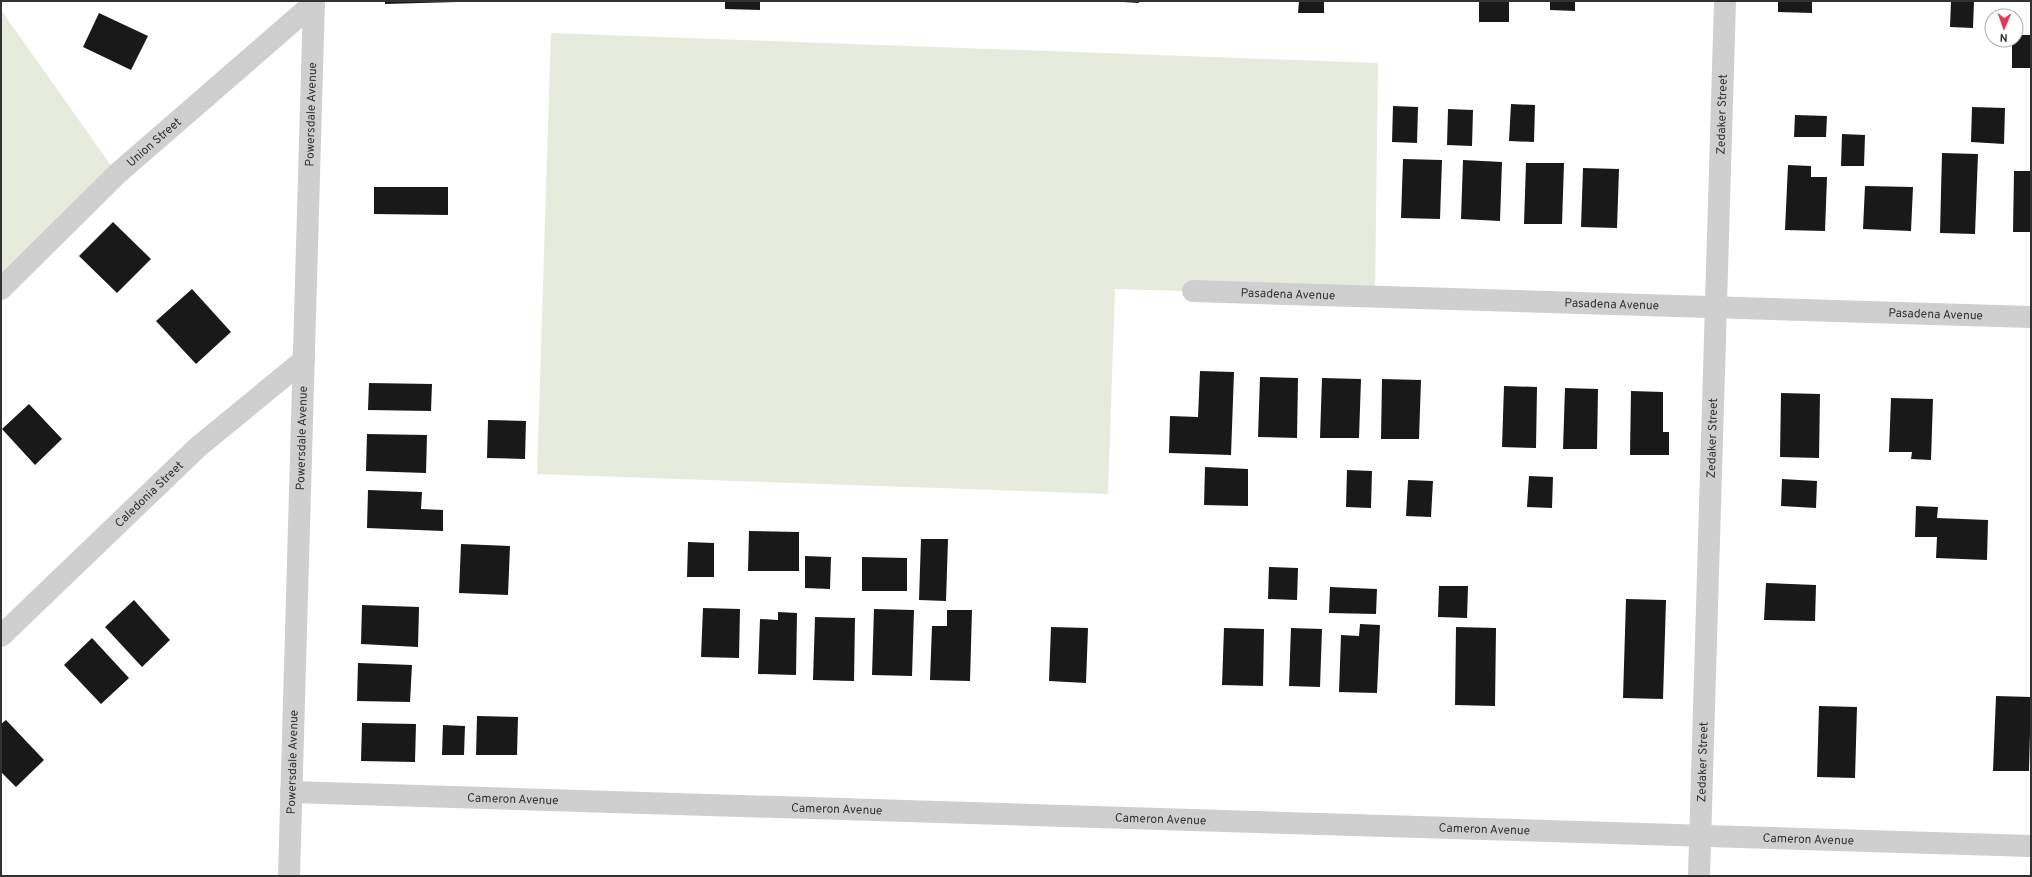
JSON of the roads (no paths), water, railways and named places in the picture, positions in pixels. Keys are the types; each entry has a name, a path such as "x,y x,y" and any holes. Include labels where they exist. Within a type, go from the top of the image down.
{"street":[{"name":"Zedaker Street","path":"1699,876 1718,307 1725,1"},
{"name":"Union Street","path":"1,289 117,174 314,2"},
{"name":"Powersdale Avenue","path":"289,876 314,2"},
{"name":"Pasadena Avenue","path":"1193,291 2031,317"},
{"name":"Caledonia Street","path":"1,636 198,447 304,360"},
{"name":"Cameron Avenue","path":"291,792 2031,846"}]}
